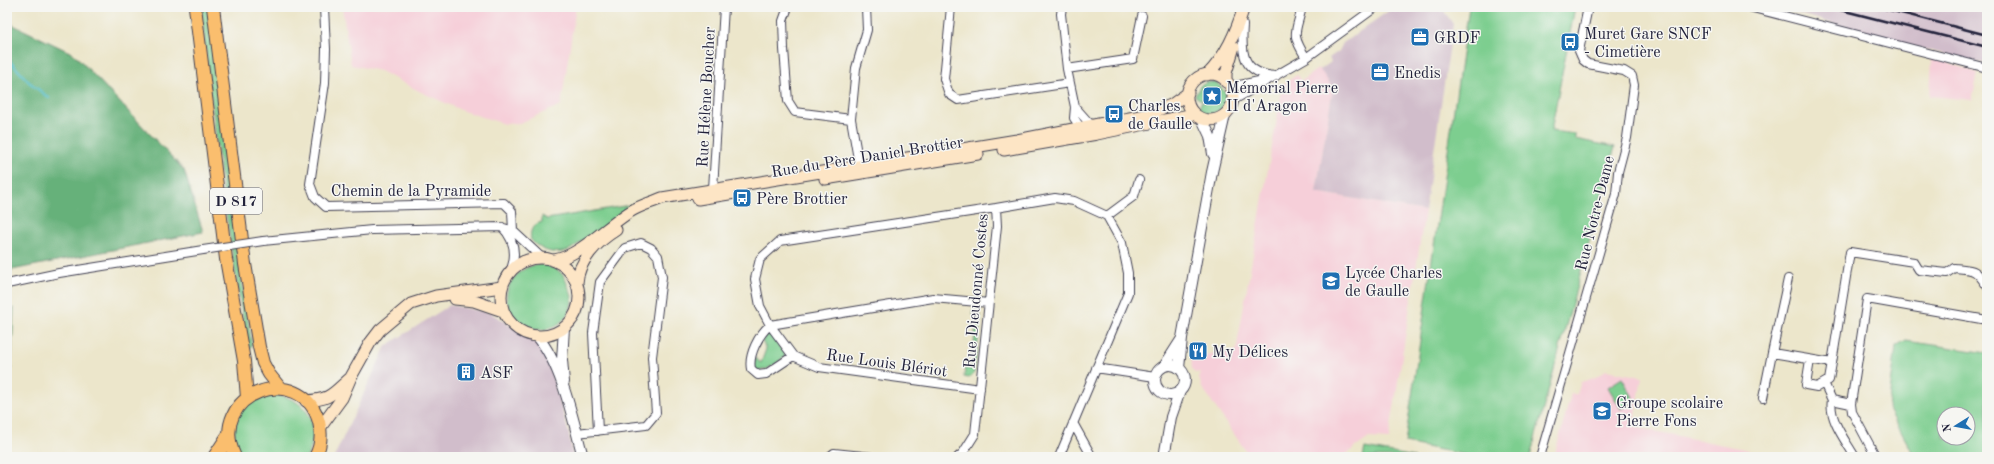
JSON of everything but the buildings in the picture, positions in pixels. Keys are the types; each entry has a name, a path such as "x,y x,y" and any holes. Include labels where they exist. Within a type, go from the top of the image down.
{"highway":[{"path":"215,457 228,437"}],"main road":[{"name":"D 817","path":"195,7 226,259 244,361 247,398"},
{"name":"D 817","path":"213,7 244,264 263,363 269,374 281,389"},
{"path":"1244,7 1242,25 1229,60 1226,73 1232,101 1225,115 1212,120 1198,116 1188,104 1188,93 1194,81 1207,75 1222,57 1229,45 1244,7"},
{"path":"1207,75 1221,77 1228,84"},
{"name":"Rue du Père Daniel Brottier","path":"554,260 561,259 579,249 634,209 662,198 1017,140 1069,129 1082,123 1157,111 1188,93"},
{"name":"Rue du Père Daniel Brottier","path":"577,283 578,274 586,258 610,234 638,215 665,205 1198,116"},
{"path":"542,258 554,260 562,264 571,272 577,283 580,300 576,315 564,328 549,336 537,336 521,332 515,327 503,311 501,299 502,287 510,272 524,261 542,258"},
{"path":"320,428 342,398 351,377 370,342 380,330 411,304 436,296 502,287"},
{"path":"436,296 474,301 503,311"},
{"path":"306,400 325,399 334,394 351,377"},
{"path":"235,457 228,437 229,426 239,405 257,392 269,389 281,389 298,395 306,400 313,408 320,428 320,440 314,457"}],"street":[{"name":"Chemin de la Pyramide","path":"324,7 326,49 325,83 310,184 315,197 326,207 504,203 512,211 513,230"},
{"name":"Rue Hélène Boucher","path":"713,189 724,7"},
{"path":"788,7 783,20 784,49 788,101 794,112 851,119"},
{"path":"859,165 851,119 856,68 867,30 866,7"},
{"path":"951,7 944,79 949,94 958,100 1070,83"},
{"path":"1062,7 1061,14 1067,69 1075,107 1082,123 1097,134"},
{"path":"1302,7 1295,38 1306,58"},
{"path":"1232,101 1306,58 1376,7"},
{"name":"Rue Notre-Dame","path":"1540,457 1616,194 1618,172 1627,138 1634,84 1632,76 1624,71 1588,64 1581,58 1579,50 1588,7"},
{"path":"1749,7 1987,68"},
{"path":"1067,69 1133,59 1142,16"},
{"path":"1242,25 1241,46 1247,64 1265,75 1276,76"},
{"path":"1228,84 1250,84 1276,76"},
{"path":"1075,107 1082,123"},
{"path":"1164,457 1171,417 1180,391 1185,383 1185,378 1180,368 1182,338 1212,172 1225,115"},
{"path":"1198,116 1208,130 1212,145 1212,172"},
{"path":"1059,457 1128,293 1128,273 1122,243 1107,216 1134,196 1139,180"},
{"name":"Rue Dieudonné Costes","path":"958,457 963,454 975,434 997,226 996,208 1054,198 1074,201 1107,216"},
{"path":"989,303 933,298 770,325 763,330 752,356 750,365 754,373 766,374 793,356 770,325 760,306 755,279 760,258 780,241 996,208"},
{"path":"501,227 508,234 513,244 515,255 510,272"},
{"path":"7,284 59,273 263,241 372,230 501,227 513,230 542,258"},
{"path":"577,433 598,431 646,425 656,413 652,357 662,278 658,256 651,248 641,243 625,248 600,282 593,333 598,431"},
{"path":"1810,360 1806,385 1817,386 1829,380 1850,252 1914,262 1919,270 1947,274 1954,268 1972,270 1977,272 1987,286"},
{"path":"1763,398 1788,279"},
{"path":"1876,457 1852,412 1851,404 1867,299 1987,320"},
{"path":"564,328 562,360 566,398"},
{"path":"537,336 551,357 566,398 583,457"},
{"path":"1171,417 1168,402 1157,388 1156,377 1157,372 1165,366 1182,338"},
{"path":"1772,353 1832,363"},
{"name":"Rue Louis Blériot","path":"793,356 819,367 980,389"},
{"path":"1165,366 1171,365 1180,368"},
{"path":"1096,368 1156,377"},
{"path":"1824,383 1832,400 1831,407 1834,420 1855,457"},
{"path":"1163,394 1173,395 1180,391"},
{"path":"1832,400 1851,404"},
{"path":"1073,424 1092,457"},
{"path":"829,457 834,453 872,457"}],"shaded area":[{"path":"342,7 576,7 561,105 520,123 505,124 463,111 380,71 351,65"},
{"path":"1394,7 1441,7 1453,24 1425,211 1316,192 1333,88 1320,70 1331,62 1329,58 1339,51 1343,43"},
{"path":"1775,7 1973,7 1987,10 1987,64 1914,47"},
{"path":"1932,58 1978,73 1972,100 1930,96"},
{"name":"Lycée Charles de Gaulle","path":"1319,68 1333,88 1316,192 1425,211 1389,439 1369,438 1342,457 1250,457 1202,388 1199,378 1201,372 1195,373 1192,369 1191,357 1236,351 1283,84 1297,75 1301,81"},
{"path":"450,305 491,313 544,348 569,434 573,457 334,457 386,346"},
{"name":"Groupe scolaire Pierre Fons","path":"1606,370 1642,377 1634,427 1749,450 1750,457 1554,457 1571,394 1577,394 1581,382 1594,378"}],"green space":[{"path":"201,7 208,7 233,225 252,345 250,348 248,346 240,304 227,219"},
{"path":"1469,7 1575,7 1551,131 1575,134 1575,139 1615,147 1530,457 1477,457 1405,443"},
{"path":"7,22 74,54 184,170 203,232 7,271"},
{"path":"1208,82 1217,83 1226,93 1224,107 1213,114 1204,113 1199,110 1201,102 1215,101 1214,94 1209,94 1207,99 1201,100 1195,96 1200,86"},
{"path":"636,204 566,251 550,252 535,244 531,240 532,228 536,224 542,222 542,216 547,219"},
{"path":"541,264 553,267 562,274 570,291 572,301 569,311 564,319 547,329 538,330 529,328 520,323 513,316 508,307 507,298 511,282 516,275 532,266"},
{"path":"14,308 7,457 7,310"},
{"path":"973,309 978,311 981,318 974,373 969,378 964,377 965,367 971,369 977,317 972,314"},
{"path":"766,334 771,335 785,354 785,357 767,369 755,369 755,358 761,363 766,349 762,341"},
{"path":"1906,341 1987,353 1987,457 1915,457 1888,408 1896,347"},
{"path":"1622,378 1635,401 1621,409 1608,387"},
{"path":"270,394 283,396 294,400 308,414 312,423 313,434 312,445 307,457 242,457 238,451 235,430 236,423 242,410 258,398"},
{"path":"1365,448 1415,457 1363,457"}],"waterway":[{"path":"7,58 29,82 49,98"}],"railway":[{"path":"1829,7 1987,47"},
{"path":"1878,7 1987,35"}],"place":[{"name":"GRDF","path":"1420,37"},
{"name":"Muret Gare SNCF - Cimetière","path":"1570,42"},
{"name":"Enedis","path":"1380,72"},
{"name":"Mémorial Pierre II d'Aragon","path":"1212,96"},
{"name":"Charles de Gaulle","path":"1114,114"},
{"name":"Père Brottier","path":"742,198"},
{"name":"Lycée Charles de Gaulle","path":"1331,281"},
{"name":"My Délices","path":"1198,351"},
{"name":"ASF","path":"466,372"},
{"name":"Groupe scolaire Pierre Fons","path":"1602,411"}]}
